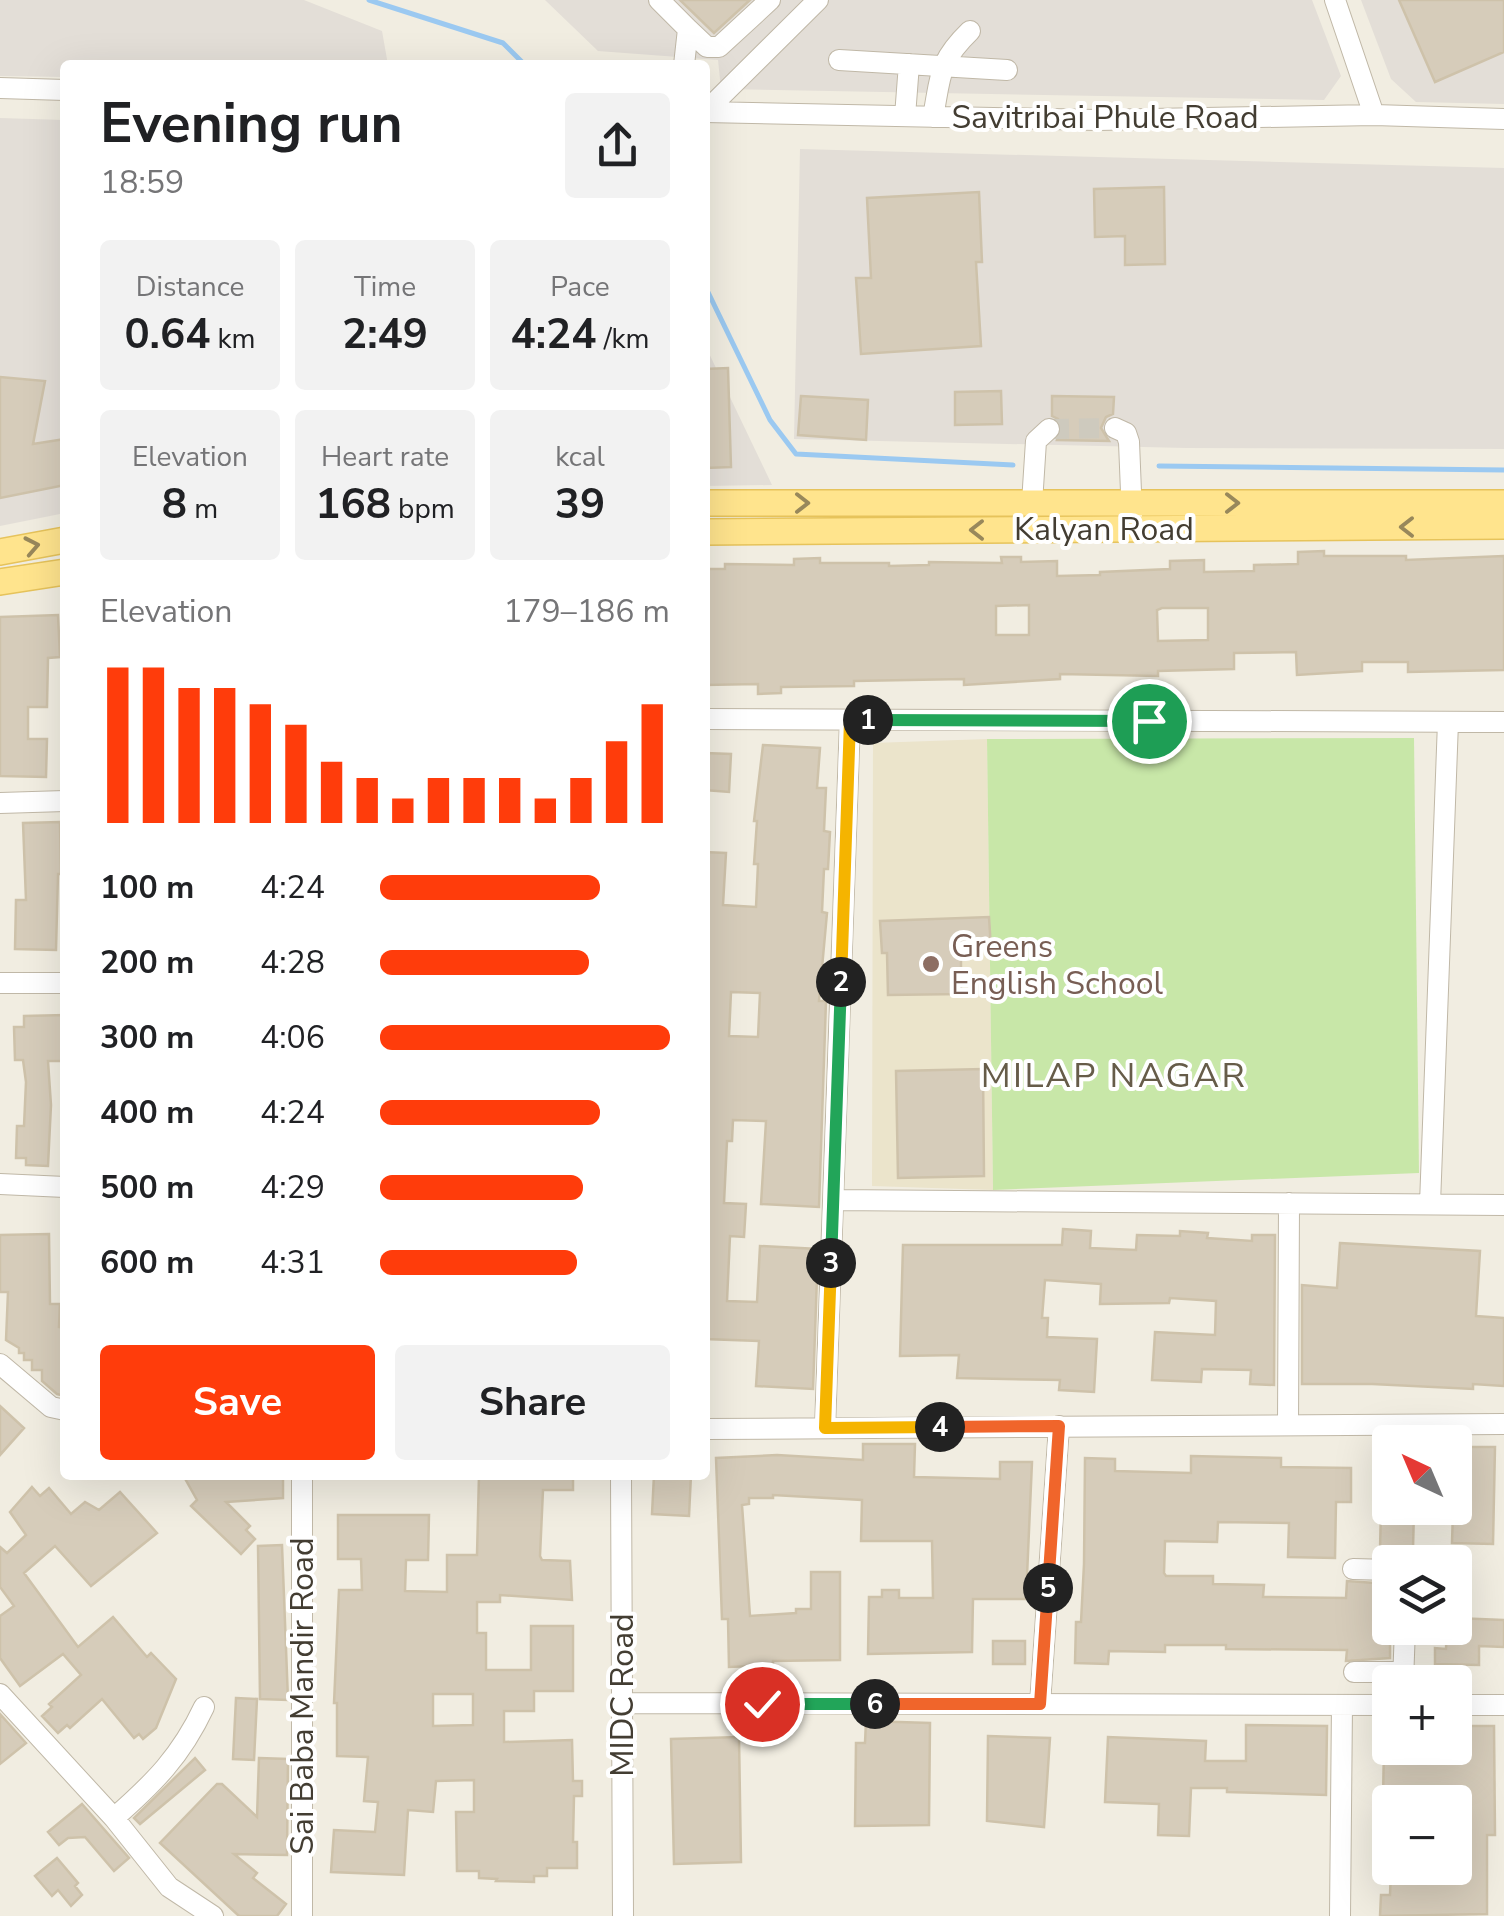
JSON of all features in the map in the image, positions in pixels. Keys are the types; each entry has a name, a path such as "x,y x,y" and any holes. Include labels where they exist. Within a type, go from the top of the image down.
{"main road":[{"name":"Kalyan Road","path":"710,502 1032,503 1132,516 1504,526"},
{"name":"Kalyan Road","path":"710,532 1504,503"},
{"path":"0,552 60,541"},
{"path":"0,582 60,573"}],"street":[{"path":"659,0 707,48 719,47 770,0"},
{"path":"710,107 818,0"},
{"path":"1335,0 1374,115"},
{"path":"685,60 688,29"},
{"path":"933,117 948,52 970,31"},
{"path":"838,60 1007,70"},
{"path":"905,116 910,64"},
{"path":"0,88 60,90"},
{"name":"Savitribai Phule Road","path":"710,112 1097,120 1374,115 1504,119"},
{"path":"1114,428 1126,433 1130,442 1132,516"},
{"path":"1032,503 1036,441 1050,429"},
{"path":"710,719 1504,722"},
{"path":"825,1428 850,720"},
{"path":"1430,1204 1448,722"},
{"path":"0,803 60,801"},
{"path":"0,983 60,983"},
{"path":"0,1184 60,1187"},
{"path":"833,1200 1504,1205"},
{"path":"1288,1203 1288,1425"},
{"path":"0,1364 51,1406 60,1409"},
{"path":"710,1429 1504,1424"},
{"path":"1040,1704 1059,1426"},
{"name":"Sai Baba Mandir Road","path":"302,1480 302,1916"},
{"name":"MIDC Road","path":"621,1480 623,1916"},
{"path":"1353,1570 1372,1570"},
{"path":"1354,1672 1372,1674"},
{"path":"0,1694 114,1818 169,1887 213,1916"},
{"path":"623,1703 1372,1705"},
{"path":"1340,1916 1342,1705"},
{"path":"1472,1705 1504,1705"},
{"path":"114,1818 158,1780 189,1739 204,1706"}],"shaded area":[{"path":"0,0 304,0 382,31 387,60 60,60 60,77 0,76"},
{"path":"545,0 1312,0 1341,76 1324,100 721,89 718,60 598,51"},
{"path":"1361,0 1504,0 1504,104 1416,102 1391,79"},
{"path":"0,118 60,120 60,514 0,526"},
{"path":"800,149 1504,168 1504,449 1186,448 794,439"},
{"path":"710,355 772,485 710,486"},
{"name":"Greens English School","path":"987,739 993,1190 872,1186 873,743"}],"green space":[{"path":"1414,738 1419,1173 993,1190 987,739"}],"building":[{"path":"680,0 750,0 714,33"},
{"path":"1399,0 1504,0 1504,52 1435,82"},
{"path":"1164,187 1165,264 1125,265 1125,236 1095,237 1094,189"},
{"path":"979,192 982,262 976,262 981,346 861,354 856,278 871,278 867,198"},
{"path":"728,368 731,467 710,468 710,369"},
{"path":"0,377 45,381 33,444 60,440 60,486 0,498"},
{"path":"1001,391 1002,424 955,425 955,392"},
{"path":"801,396 868,400 866,440 798,435"},
{"path":"1052,396 1114,397 1113,414 1106,417 1101,428 1109,441 1057,440 1062,427 1052,416"},
{"path":"1324,551 1324,556 1406,556 1406,560 1504,556 1504,670 1408,672 1408,662 1362,662 1362,671 1297,675 1296,652 1234,653 1234,669 1158,671 1158,676 1060,674 1060,679 964,685 964,679 854,681 854,686 781,687 781,693 758,694 758,684 710,685 710,569 725,569 725,564 794,565 794,559 820,558 820,563 889,566 1002,563 1001,557 1021,557 1021,562 1057,561 1057,576 1170,569 1170,561 1204,560 1204,572 1254,571 1254,565 1298,564 1298,552","holes":["1029,605 1029,635 996,635 996,606","1208,608 1208,640 1158,641 1157,610"]},
{"path":"58,615 60,657 48,658 47,707 28,707 28,739 47,739 46,777 0,776 0,617"},
{"path":"763,745 820,748 817,788 826,788 824,831 830,832 828,869 824,869 822,912 827,913 819,1001 826,1001 819,1207 761,1204 766,1121 733,1120 732,1141 727,1141 724,1203 746,1204 744,1237 730,1236 727,1301 757,1302 760,1246 818,1249 813,1389 756,1386 759,1341 710,1339 710,852 726,853 723,905 756,907","holes":["731,992 760,993 758,1037 729,1036"]},
{"path":"710,753 731,754 729,792 710,790"},
{"path":"60,822 56,950 15,949 16,900 26,900 23,823"},
{"path":"989,917 991,949 961,950 961,994 888,995 887,953 882,953 880,921"},
{"path":"60,1015 60,1061 48,1061 48,1166 26,1165 26,1158 16,1158 17,1126 24,1126 26,1082 23,1060 15,1060 14,1027 24,1027 24,1016"},
{"path":"983,1069 984,1176 898,1178 896,1071"},
{"path":"1063,1229 1091,1231 1090,1248 1136,1250 1137,1235 1180,1236 1180,1231 1208,1233 1207,1238 1252,1241 1252,1235 1275,1235 1274,1385 1250,1384 1251,1370 1202,1369 1201,1382 1152,1380 1155,1332 1215,1335 1216,1301 1170,1298 1169,1303 1100,1304 1101,1284 1045,1280 1042,1318 1048,1318 1047,1337 1097,1339 1094,1392 1059,1390 1060,1380 957,1378 959,1355 900,1356 903,1245 1062,1245"},
{"path":"49,1234 50,1304 60,1304 60,1395 42,1381 42,1370 32,1370 32,1360 24,1360 24,1353 6,1340 8,1292 0,1292 0,1235"},
{"path":"1340,1243 1480,1251 1476,1316 1504,1318 1504,1386 1473,1384 1473,1389 1302,1384 1302,1285 1337,1288"},
{"path":"0,1406 24,1428 0,1455"},
{"path":"863,1444 915,1444 914,1477 1000,1479 1000,1462 1032,1462 1026,1599 973,1599 972,1652 868,1654 869,1597 882,1597 882,1590 899,1590 899,1598 933,1598 932,1541 861,1541 862,1500 773,1495 749,1498 749,1504 742,1505 750,1616 811,1609 811,1572 840,1572 840,1660 773,1661 773,1665 729,1667 728,1619 722,1619 716,1458 777,1455 863,1460"},
{"path":"1472,1447 1495,1447 1493,1544 1452,1543 1453,1525 1472,1525"},
{"path":"1191,1456 1281,1458 1281,1467 1351,1468 1351,1502 1336,1502 1335,1558 1288,1557 1289,1523 1218,1522 1217,1542 1165,1541 1164,1573 1213,1576 1213,1584 1264,1585 1263,1597 1346,1598 1347,1581 1372,1583 1372,1645 1390,1645 1390,1658 1346,1661 1347,1650 1165,1645 1165,1652 1109,1651 1108,1664 1075,1663 1084,1564 1085,1458 1115,1459 1115,1471 1191,1473"},
{"path":"186,1480 283,1480 283,1498 226,1502 250,1526 246,1530 255,1539 241,1554 191,1506 197,1500"},
{"path":"479,1480 573,1480 573,1490 543,1490 540,1556 542,1560 570,1561 572,1600 500,1595 500,1602 477,1602 477,1633 486,1633 486,1670 531,1670 531,1626 573,1626 573,1691 534,1691 534,1711 504,1711 504,1742 572,1740 573,1781 582,1781 582,1796 574,1796 577,1868 547,1868 547,1876 534,1876 534,1882 496,1881 479,1878 479,1871 457,1871 456,1812 474,1812 474,1780 436,1781 433,1812 408,1810 404,1875 331,1872 334,1830 375,1832 378,1802 364,1801 368,1757 337,1756 334,1703 339,1590 362,1590 361,1559 338,1559 338,1515 429,1515 428,1560 406,1560 405,1591 447,1592 447,1555 477,1555","holes":["433,1694 473,1694 473,1725 433,1726"]},
{"path":"654,1480 691,1480 689,1516 652,1514"},
{"path":"32,1487 40,1496 49,1488 71,1514 85,1502 99,1510 120,1492 157,1533 91,1586 55,1546 24,1573 78,1647 113,1617 147,1657 151,1653 176,1679 156,1728 143,1739 139,1734 134,1738 102,1699 70,1728 67,1725 58,1733 42,1716 52,1707 49,1704 81,1675 63,1654 20,1686 0,1658 0,1616 14,1606 0,1587 0,1547 7,1553 26,1535 10,1512"},
{"path":"1381,1525 1414,1525 1413,1545 1380,1545"},
{"path":"282,1545 288,1700 260,1699 258,1546"},
{"path":"1472,1619 1504,1620 1504,1647 1479,1646 1479,1665 1435,1664 1435,1648 1446,1649 1446,1645 1472,1645"},
{"path":"993,1641 1025,1641 1025,1664 993,1664"},
{"path":"236,1698 257,1699 254,1760 233,1759"},
{"path":"0,1714 26,1743 0,1764"},
{"path":"866,1721 930,1723 929,1825 855,1826 856,1743 865,1743"},
{"path":"1246,1725 1327,1726 1326,1795 1191,1788 1189,1836 1158,1835 1159,1804 1105,1802 1108,1737 1206,1741 1205,1761 1246,1761"},
{"path":"1472,1726 1494,1726 1495,1835 1487,1835 1487,1914 1380,1916 1381,1895 1390,1895 1390,1885 1472,1885 1472,1785 1383,1785 1384,1765 1472,1765"},
{"path":"988,1736 1050,1738 1044,1827 987,1821"},
{"path":"739,1737 741,1862 674,1864 671,1739"},
{"path":"195,1758 205,1770 140,1824 134,1818"},
{"path":"259,1758 288,1759 287,1855 234,1854 257,1873 253,1878 286,1904 277,1916 239,1916 160,1843 217,1784 222,1784 257,1817"},
{"path":"82,1804 129,1858 114,1871 85,1837 68,1838 59,1845 48,1832"},
{"path":"57,1858 78,1883 75,1886 82,1895 71,1906 58,1890 52,1896 35,1876"}],"waterway":[{"path":"369,0 503,43 520,60"},
{"path":"710,296 770,420 796,454 1013,465"},
{"path":"1159,466 1504,470"}],"tunnel":[{"path":"1049,429 1115,428"}],"place":[{"name":"Greens English School","path":"931,964"}],"district":[{"name":"MILAP NAGAR","path":"1114,1075"}],"route":[{"path":"762,1704 1040,1704 1059,1426 825,1428 850,720 1149,721"}]}
